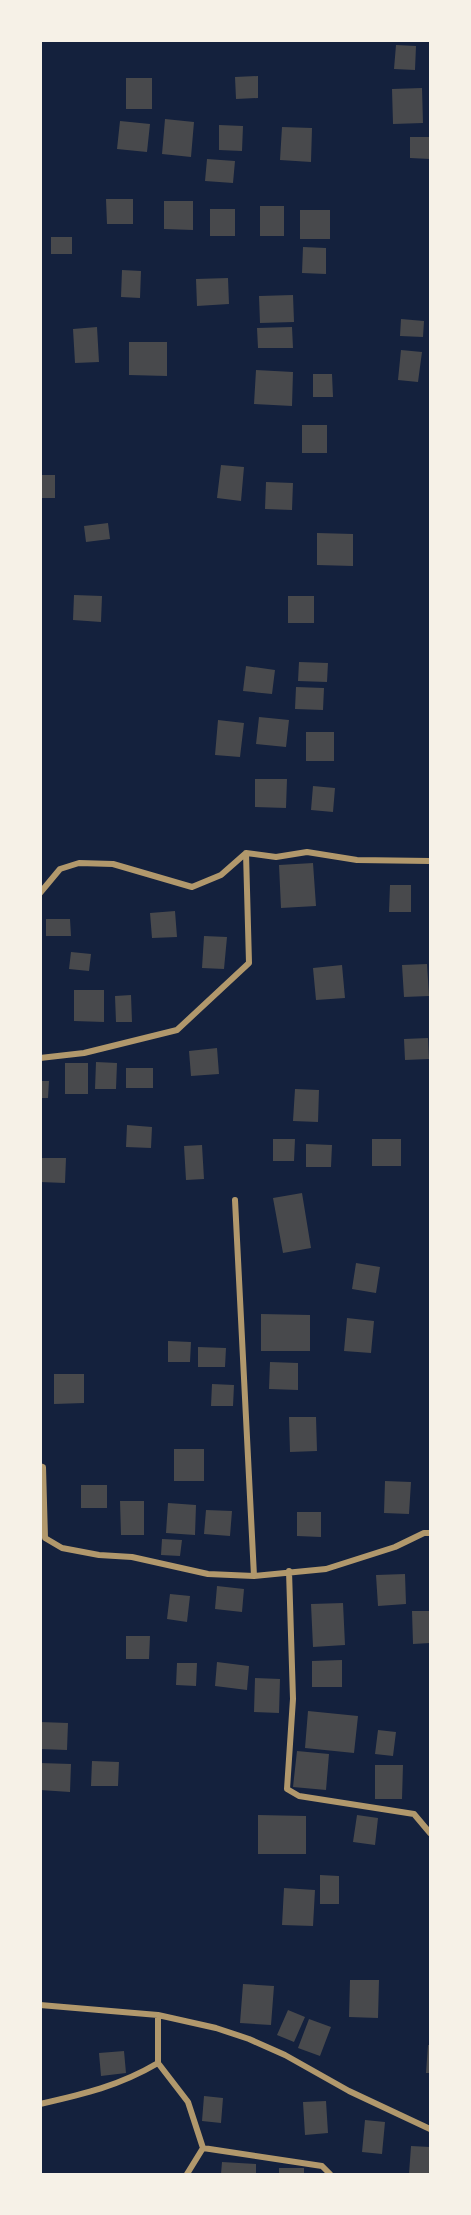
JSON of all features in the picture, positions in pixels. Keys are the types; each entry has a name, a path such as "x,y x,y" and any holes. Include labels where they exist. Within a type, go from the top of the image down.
{"street":[{"path":"40,893 60,869 79,863 113,864 192,887 221,875 246,853 276,857 307,852 357,860 430,861"},
{"path":"40,1058 84,1053 177,1030 249,963 246,853"},
{"path":"235,1200 254,1576"},
{"path":"40,1466 43,1467 43,1539 62,1548 99,1555 132,1557 208,1574 254,1576 326,1569 394,1547 424,1533 430,1533"},
{"path":"289,1571 292,1699 288,1789 299,1796 414,1814 430,1833"},
{"path":"40,2005 159,2014 216,2028 285,2055 349,2091 430,2129"},
{"path":"159,2014 158,2063 188,2102 203,2148 187,2175"},
{"path":"40,2104 102,2090 158,2063"},
{"path":"203,2148 322,2166 330,2175"}],"building":[{"path":"396,45 416,46 415,70 394,69"},
{"path":"258,76 258,98 236,99 235,77"},
{"path":"126,78 152,78 152,109 126,109"},
{"path":"422,88 423,123 393,124 392,89"},
{"path":"165,119 194,122 191,157 162,154"},
{"path":"120,121 150,124 147,152 117,149"},
{"path":"219,125 243,126 242,151 219,150"},
{"path":"282,127 312,128 311,162 280,160"},
{"path":"410,137 430,137 430,159 410,158"},
{"path":"207,159 235,161 233,183 205,181"},
{"path":"106,199 133,199 133,224 107,224"},
{"path":"164,201 193,201 193,230 164,229"},
{"path":"260,206 284,206 284,236 260,236"},
{"path":"210,209 235,209 235,236 210,236"},
{"path":"300,210 330,210 330,239 300,239"},
{"path":"51,237 72,237 72,254 51,254"},
{"path":"303,247 326,248 326,274 302,273"},
{"path":"122,270 141,271 140,298 121,297"},
{"path":"228,278 229,304 197,306 196,279"},
{"path":"293,295 294,322 260,323 259,296"},
{"path":"401,319 424,321 423,337 400,336"},
{"path":"97,327 99,362 75,363 73,329"},
{"path":"292,327 293,348 258,348 257,328"},
{"path":"129,342 167,342 167,376 129,375"},
{"path":"401,350 422,352 418,382 398,380"},
{"path":"256,370 293,372 292,406 254,404"},
{"path":"313,374 332,374 333,397 313,397"},
{"path":"302,425 327,425 327,453 302,453"},
{"path":"221,465 244,467 241,501 217,498"},
{"path":"40,475 55,475 55,498 40,498"},
{"path":"266,482 293,483 292,510 265,509"},
{"path":"108,523 110,539 86,542 84,526"},
{"path":"317,533 353,534 353,566 317,565"},
{"path":"74,595 102,596 101,622 73,620"},
{"path":"288,596 314,596 314,623 288,623"},
{"path":"299,662 328,663 327,682 298,681"},
{"path":"246,666 275,670 272,694 243,691"},
{"path":"296,687 324,688 323,710 295,709"},
{"path":"259,717 289,720 286,747 256,744"},
{"path":"218,720 244,723 240,757 215,755"},
{"path":"306,732 334,732 334,761 306,761"},
{"path":"255,779 287,779 286,808 255,807"},
{"path":"313,786 335,788 333,812 311,810"},
{"path":"313,863 316,906 281,908 279,865"},
{"path":"390,885 411,885 411,912 389,912"},
{"path":"175,911 177,937 152,938 150,913"},
{"path":"46,919 70,919 71,936 46,936"},
{"path":"204,936 227,937 224,969 202,968"},
{"path":"71,952 91,954 89,971 69,969"},
{"path":"427,964 429,996 404,997 402,965"},
{"path":"342,965 345,998 316,1000 313,968"},
{"path":"74,990 104,990 104,1022 74,1021"},
{"path":"131,995 132,1022 116,1022 115,996"},
{"path":"428,1038 429,1059 405,1060 404,1039"},
{"path":"217,1048 219,1074 191,1076 189,1051"},
{"path":"96,1062 117,1063 116,1089 95,1089"},
{"path":"65,1063 88,1063 88,1094 65,1094"},
{"path":"126,1068 153,1068 153,1088 126,1088"},
{"path":"40,1081 49,1081 48,1098 40,1098"},
{"path":"295,1089 319,1090 318,1122 293,1121"},
{"path":"127,1125 152,1127 151,1148 126,1147"},
{"path":"273,1139 295,1139 294,1161 273,1161"},
{"path":"372,1139 401,1139 401,1166 372,1166"},
{"path":"306,1144 332,1145 331,1167 306,1167"},
{"path":"202,1145 204,1179 186,1180 184,1146"},
{"path":"40,1158 66,1158 65,1183 40,1182"},
{"path":"302,1193 311,1248 283,1253 273,1198"},
{"path":"356,1263 380,1267 376,1293 352,1289"},
{"path":"261,1314 310,1315 310,1351 261,1351"},
{"path":"347,1318 374,1321 371,1353 344,1351"},
{"path":"168,1341 191,1342 190,1362 168,1362"},
{"path":"198,1347 226,1348 225,1367 198,1367"},
{"path":"270,1362 298,1363 298,1390 269,1389"},
{"path":"54,1374 84,1374 84,1403 54,1404"},
{"path":"212,1384 234,1385 233,1406 211,1406"},
{"path":"289,1417 316,1417 317,1451 290,1452"},
{"path":"174,1449 204,1449 204,1481 174,1481"},
{"path":"385,1481 411,1482 409,1514 384,1513"},
{"path":"81,1485 107,1485 107,1508 81,1508"},
{"path":"120,1501 144,1501 144,1535 121,1535"},
{"path":"168,1503 196,1505 195,1535 166,1533"},
{"path":"206,1510 232,1511 230,1536 204,1534"},
{"path":"297,1512 321,1512 321,1537 297,1536"},
{"path":"162,1539 182,1540 180,1556 161,1555"},
{"path":"405,1574 406,1604 378,1606 376,1575"},
{"path":"217,1586 244,1589 242,1612 215,1609"},
{"path":"170,1594 190,1596 187,1622 167,1619"},
{"path":"343,1603 345,1645 313,1647 311,1604"},
{"path":"412,1611 430,1611 430,1643 413,1644"},
{"path":"126,1636 150,1636 149,1659 126,1659"},
{"path":"342,1660 342,1687 312,1687 312,1661"},
{"path":"217,1662 249,1666 247,1690 215,1686"},
{"path":"177,1663 197,1663 196,1686 176,1685"},
{"path":"255,1678 280,1679 279,1713 254,1712"},
{"path":"308,1711 358,1716 354,1753 305,1748"},
{"path":"40,1722 68,1723 67,1750 40,1749"},
{"path":"378,1730 396,1732 393,1756 375,1754"},
{"path":"297,1751 329,1754 326,1790 293,1787"},
{"path":"92,1761 119,1762 118,1786 91,1786"},
{"path":"40,1763 71,1764 70,1792 40,1790"},
{"path":"375,1765 403,1765 402,1799 375,1799"},
{"path":"258,1815 306,1816 306,1854 258,1854"},
{"path":"357,1815 378,1818 375,1845 353,1842"},
{"path":"320,1875 339,1876 339,1904 320,1904"},
{"path":"284,1888 315,1890 313,1926 282,1925"},
{"path":"350,1980 379,1980 378,2018 349,2017"},
{"path":"243,1984 274,1986 271,2025 240,2023"},
{"path":"288,2010 305,2017 294,2042 277,2035"},
{"path":"309,2019 331,2027 320,2056 298,2048"},
{"path":"428,2045 430,2045 430,2073 426,2073"},
{"path":"124,2051 126,2073 101,2076 99,2053"},
{"path":"204,2096 223,2098 221,2123 202,2121"},
{"path":"326,2101 328,2133 305,2135 303,2102"},
{"path":"365,2120 385,2122 382,2154 362,2152"},
{"path":"411,2146 430,2147 430,2174 409,2174"},
{"path":"222,2162 256,2164 256,2174 221,2174"},
{"path":"279,2168 304,2168 304,2174 279,2174"}]}
